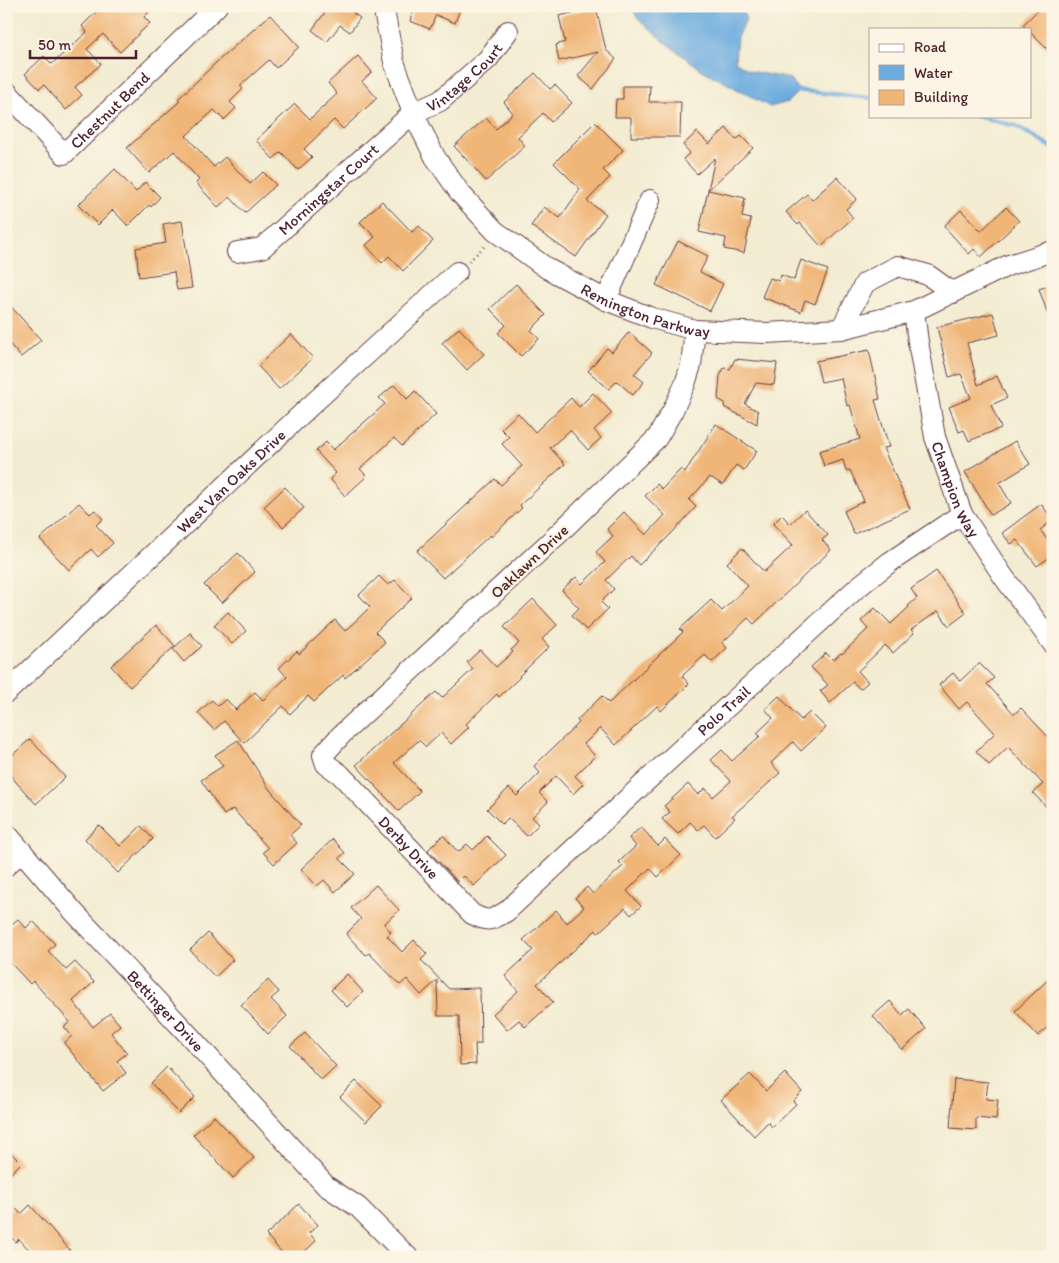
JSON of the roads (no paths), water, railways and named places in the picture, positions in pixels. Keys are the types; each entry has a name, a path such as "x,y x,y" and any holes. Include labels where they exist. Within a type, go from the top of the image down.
{"street":[{"name":"Chestnut Bend","path":"6,91 64,154 217,6"},
{"name":"Remington Parkway","path":"385,6 385,16 394,62 413,113 435,157 460,193 498,234 548,269 606,300 652,318 695,330 766,334 841,329 914,311 1009,265 1053,251"},
{"name":"Vintage Court","path":"413,113 440,100 488,60 508,31"},
{"name":"Morningstar Court","path":"237,252 262,248 413,113"},
{"path":"606,300 650,200"},
{"path":"841,329 865,283 898,266 928,275 953,293"},
{"name":"West Van Oaks Drive","path":"6,693 301,415 457,272"},
{"name":"Champion Way","path":"914,311 935,437 962,514 1003,576 1053,644"},
{"name":"Oaklawn Drive","path":"326,764 323,755 342,734 555,537 657,438 685,384 691,365 695,330"},
{"name":"Polo Trail","path":"496,918 507,911 858,587 890,562 962,514"},
{"name":"Derby Drive","path":"326,764 340,774 472,914 484,920 496,918"},
{"name":"Bettinger Drive","path":"6,833 73,911 326,1186 358,1207 408,1257"},
{"path":"6,866 22,851"}],"water":[{"path":"632,6 741,6 746,20 737,37 735,61 750,71 790,79 799,91 788,102 770,107 702,70 667,44 637,18"}],"waterway":[{"path":"795,90 869,98"},
{"path":"984,118 1016,126 1053,148"}]}
